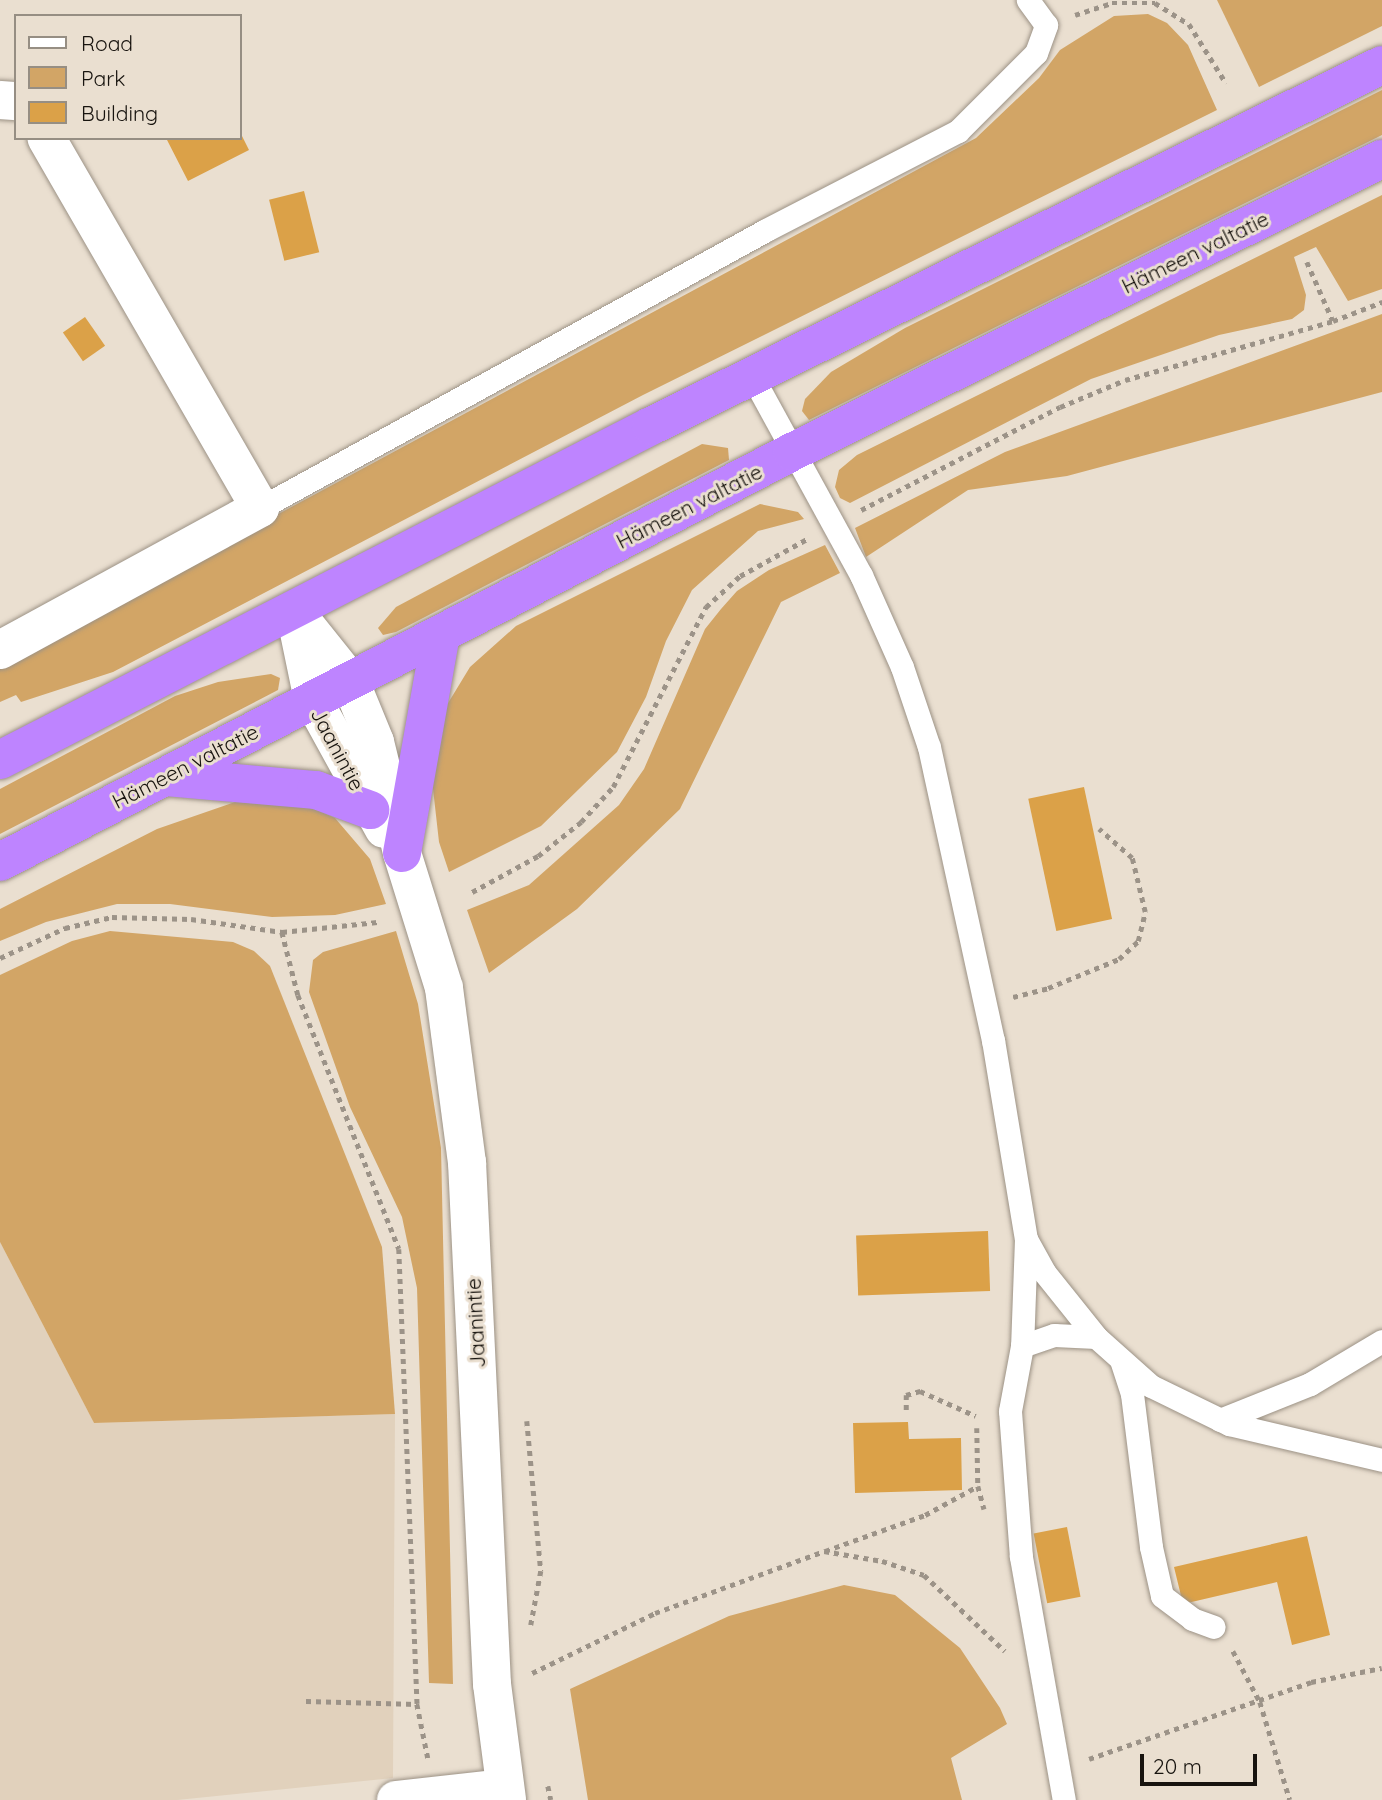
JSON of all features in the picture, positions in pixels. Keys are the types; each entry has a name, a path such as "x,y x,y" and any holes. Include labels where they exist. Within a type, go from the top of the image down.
{"highway":[{"path":"0,760 752,376 1382,65"},
{"name":"Hämeen valtatie","path":"0,862 792,452 1382,159"},
{"path":"402,853 441,634"},
{"path":"166,777 316,790 370,810"}],"main road":[{"path":"0,650 260,508 47,140"},
{"name":"Jaanintie","path":"295,611 350,681 375,742 402,853 444,988 467,1162 492,1684 506,1794"},
{"name":"Jaanintie","path":"295,611 313,700 370,810 402,853"},
{"path":"396,1800 506,1794"}],"lane":[{"path":"260,508 766,230 958,131 1036,53 1046,25 1028,0"},
{"path":"752,376 861,575 919,710 985,1004 1026,1239 1022,1346 1010,1411 1021,1557 1064,1800"},
{"path":"1026,1239 1044,1272 1096,1337 1151,1386 1220,1420 1382,1460"},
{"path":"1022,1346 1054,1335 1096,1337"},
{"path":"1220,1420 1311,1384 1382,1341"},
{"path":"1119,1357 1132,1394 1151,1547 1162,1596 1192,1619 1214,1627"}],"path":[{"path":"1046,25 1112,3 1155,3 1189,24 1226,83"},
{"path":"1307,262 1333,321"},
{"path":"472,892 538,856 581,822 613,787 706,607 740,576 832,525 1060,407 1125,380 1333,321 1382,302"},
{"path":"985,1004 1048,988 1119,959 1138,941 1144,912 1132,858 1099,829"},
{"path":"0,958 65,928 113,917 191,919 282,932 377,922"},
{"path":"282,932 298,995 399,1249 417,1704 426,1749"},
{"path":"906,1409 906,1395 920,1391 943,1404 976,1412 980,1503 1021,1557"},
{"path":"527,1421 541,1571 530,1632"},
{"path":"532,1673 655,1613 925,1515 978,1486"},
{"path":"824,1551 882,1561 924,1575 1007,1653"},
{"path":"1214,1627 1226,1639 1260,1702 1290,1800"},
{"path":"531,1659 534,1686"},
{"path":"1058,1770 1260,1702 1311,1682 1382,1668"},
{"path":"306,1701 417,1704"},
{"path":"546,1777 551,1800"}],"shaded area":[{"path":"0,1242 94,1423 395,1414 393,1778 177,1800 0,1800"}],"green space":[{"path":"1217,0 1382,0 1382,26 1259,87"},
{"path":"1148,14 1167,23 1188,45 1217,110 643,395 113,672 21,702 16,695 0,702 0,664 976,138 1039,78 1060,50 1114,16"},
{"path":"1382,90 1382,135 809,420 802,411 805,399 831,372 905,328"},
{"path":"1382,195 1382,289 1348,301 1316,247 1294,257 1306,295 1304,310 1292,319 1219,335 1091,379 850,503 840,498 835,487 839,470 857,455"},
{"path":"1382,314 1382,392 1067,476 968,490 866,557 855,528 1005,452"},
{"path":"702,444 728,448 729,460 396,632 383,635 378,628 396,607"},
{"path":"760,504 798,512 804,519 758,531 692,590 666,641 646,697 617,752 541,826 449,872 439,842 431,771 442,713 470,667 516,626"},
{"path":"825,545 840,573 781,602 680,809 577,909 489,973 467,910 529,885 619,805 644,769 705,629 737,591 769,570"},
{"path":"271,674 280,678 278,690 0,834 0,789 175,696 218,682"},
{"path":"235,802 313,808 335,818 370,859 386,904 335,915 272,917 170,904 117,904 46,922 0,941 0,909 157,829"},
{"path":"110,931 233,942 254,951 270,966 382,1247 395,1414 94,1423 0,1242 0,975 72,941"},
{"path":"396,931 418,1004 441,1148 453,1684 429,1683 417,1288 402,1217 350,1107 309,992 313,960 323,952"},
{"path":"844,1585 895,1595 960,1648 1000,1708 1007,1724 951,1758 962,1800 588,1800 570,1689 729,1616"}],"building":[{"path":"242,136 249,150 188,181 167,140 242,140"},
{"path":"304,191 319,252 284,261 269,200"},
{"path":"85,317 105,346 83,361 63,332"},
{"path":"1084,787 1112,919 1056,931 1028,799"},
{"path":"988,1231 990,1291 858,1296 856,1236"},
{"path":"908,1422 909,1439 961,1438 962,1490 855,1493 853,1423"},
{"path":"1067,1527 1081,1597 1047,1603 1034,1533"},
{"path":"1307,1536 1330,1635 1292,1645 1277,1582 1183,1604 1174,1567"}]}
